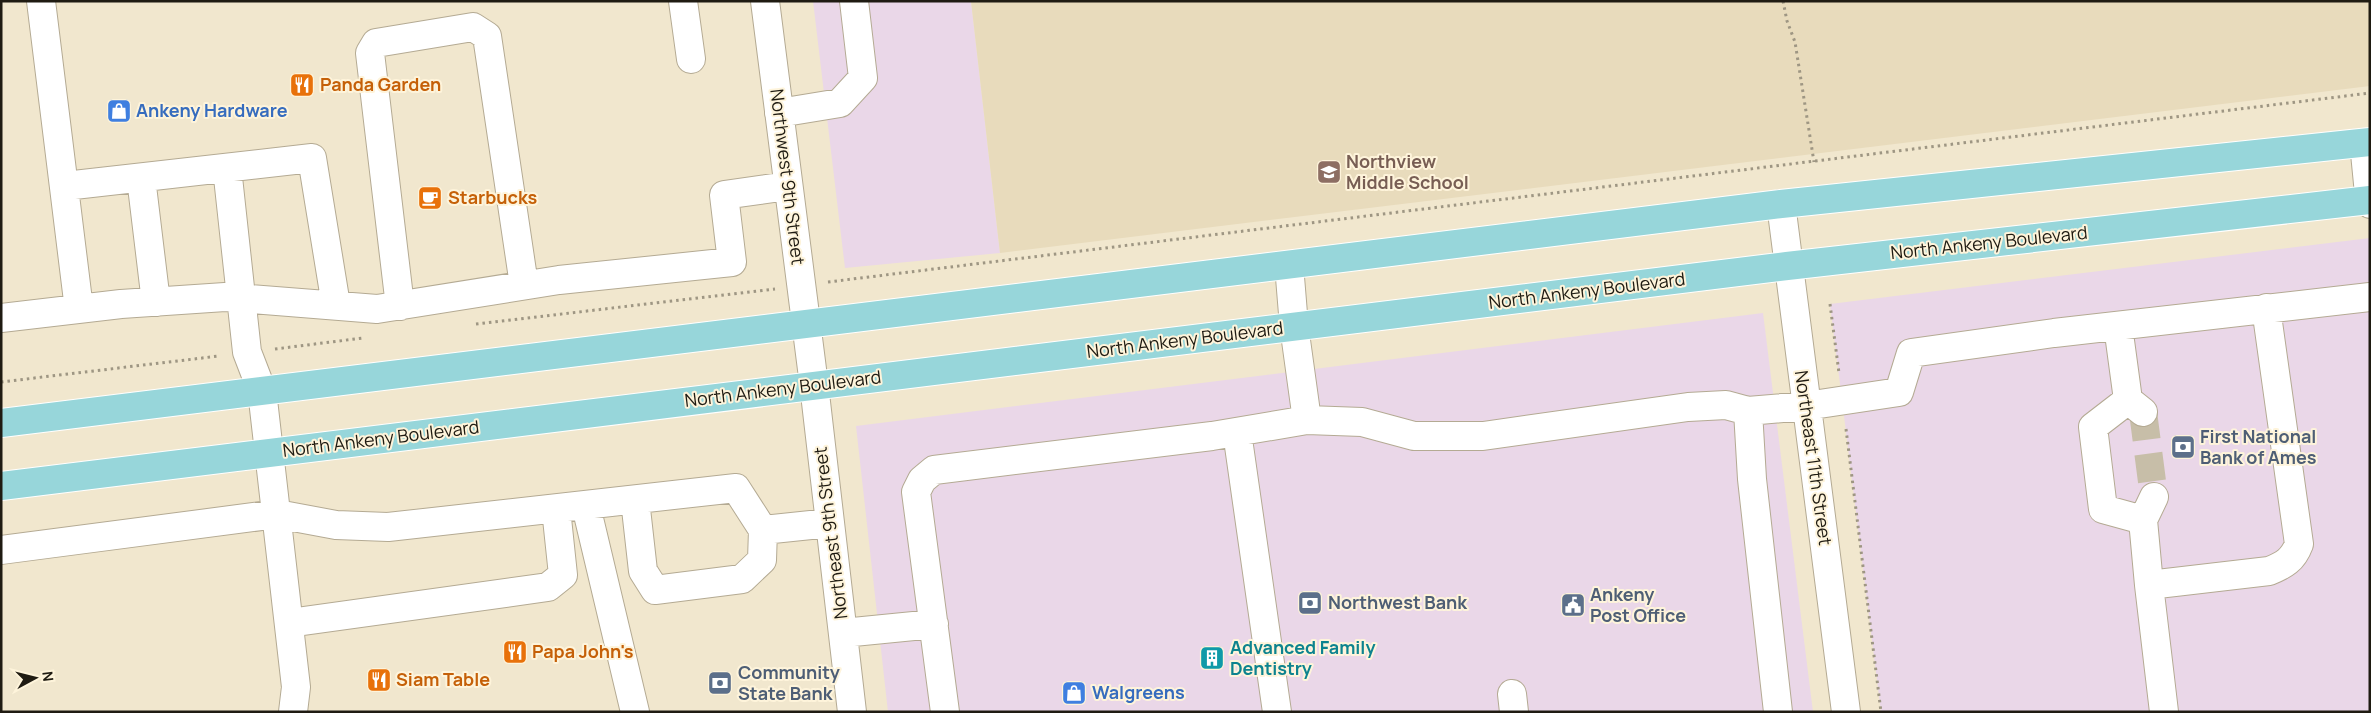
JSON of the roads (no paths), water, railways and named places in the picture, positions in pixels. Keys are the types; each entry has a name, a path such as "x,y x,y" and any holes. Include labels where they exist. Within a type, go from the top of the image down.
{"main road":[{"path":"1,423 1781,204 2367,142"},
{"name":"North Ankeny Boulevard","path":"1,486 1788,266 2370,202"}],"street":[{"path":"41,1 79,309"},
{"path":"684,1 691,59"},
{"name":"Northwest 9th Street","path":"765,1 809,354"},
{"path":"779,113 840,104 863,78 854,1"},
{"path":"400,306 370,53 376,43 473,27 487,36 524,285"},
{"path":"2367,142 2370,202"},
{"path":"65,186 312,158 336,306"},
{"path":"227,168 247,352 262,391 278,514 296,687 293,712"},
{"path":"141,178 156,302"},
{"path":"1,318 156,302 241,298 378,309 524,285 732,262 724,195 788,186"},
{"name":"Northeast 11th Street","path":"1781,204 1846,712"},
{"path":"1289,264 1294,326 1307,420"},
{"path":"946,712 916,492 922,480 934,470 1237,432 1307,420 1362,422 1414,436 1483,436 1688,407 1726,404 1748,411 1806,406 1899,392 1911,353 2118,326 2370,297"},
{"path":"2149,585 2269,571 2284,565 2295,554 2299,544 2266,308"},
{"path":"2118,326 2135,406 2093,427 2103,509 2149,509 2149,585 2164,712"},
{"name":"Northeast 9th Street","path":"809,354 852,712"},
{"path":"1748,411 1752,479 1778,712"},
{"path":"1237,432 1277,712"},
{"path":"1,550 278,514 336,524 388,527 736,488 763,530 762,560 742,579 655,590 643,571 636,500"},
{"path":"586,506 635,712"},
{"path":"289,623 548,587 563,575 556,509"},
{"path":"763,530 830,523"},
{"path":"843,633 934,624"}],"tunnel":[{"path":"2143,412 2154,497"}],"place":[{"name":"Panda Garden","path":"302,85"},
{"name":"Ankeny Hardware","path":"119,111"},
{"name":"Northview Middle School","path":"1329,172"},
{"name":"Starbucks","path":"430,198"},
{"name":"First National Bank of Ames","path":"2183,447"},
{"name":"Northwest Bank","path":"1310,603"},
{"name":"Ankeny Post Office","path":"1573,605"},
{"name":"Papa John's","path":"515,652"},
{"name":"Advanced Family Dentistry","path":"1212,658"},
{"name":"Siam Table","path":"379,680"},
{"name":"Community State Bank","path":"720,683"},
{"name":"Walgreens","path":"1074,693"}]}
